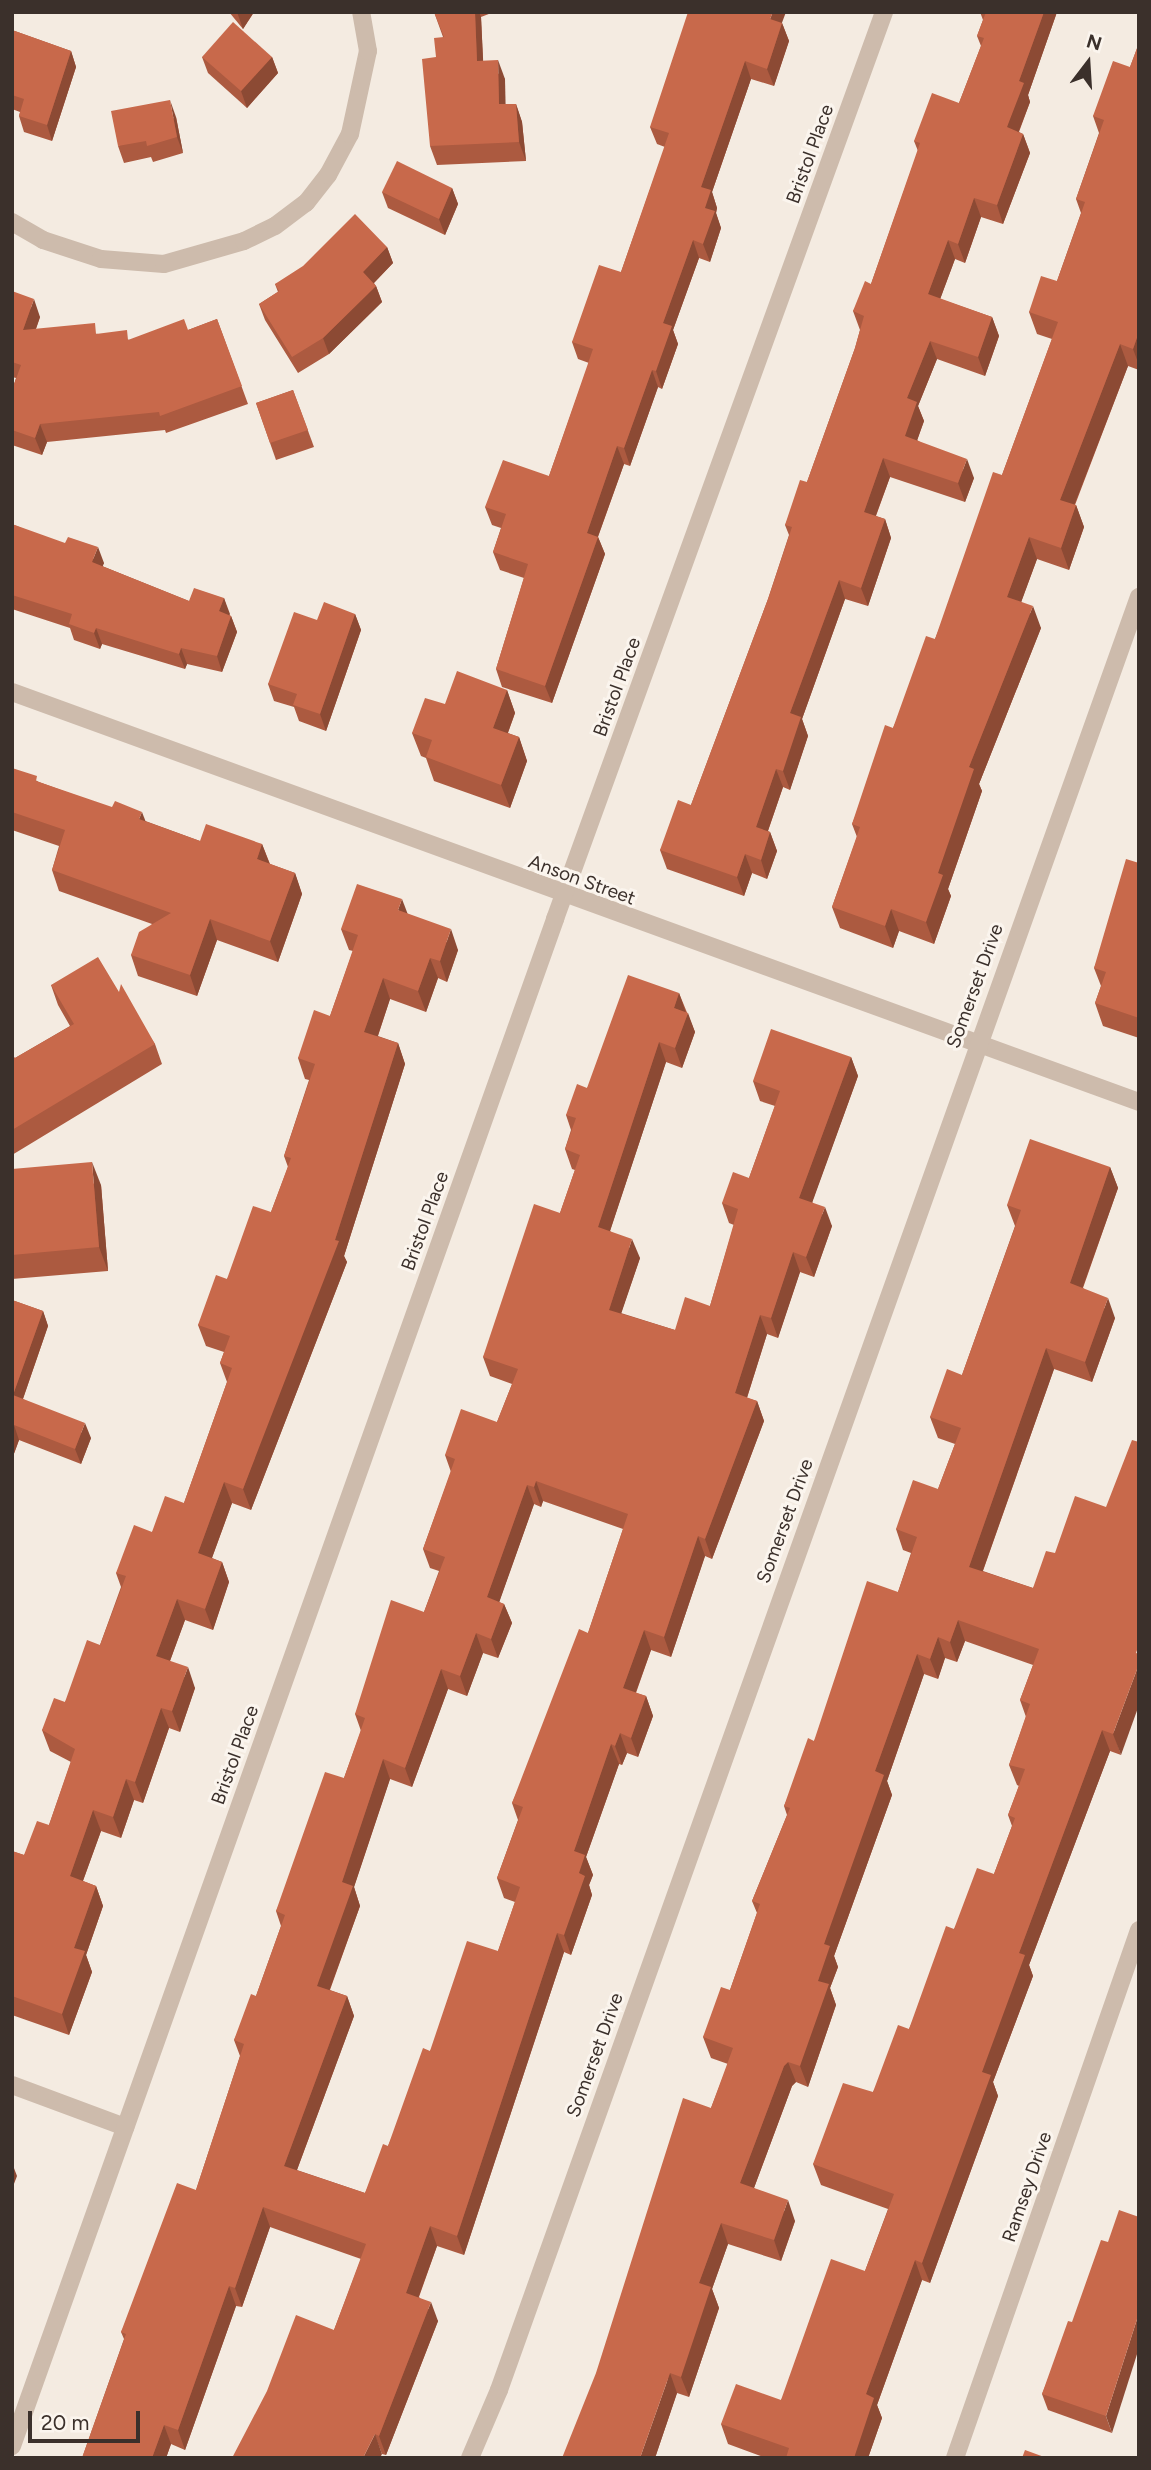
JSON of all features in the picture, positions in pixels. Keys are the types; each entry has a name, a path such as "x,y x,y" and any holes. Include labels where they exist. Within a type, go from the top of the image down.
{"street":[{"path":"12,222 43,240 101,259 164,264 244,242 275,226 321,185 350,134 368,51 361,12"},
{"name":"Bristol Place","path":"12,2446 564,895 884,12"},
{"name":"Somerset Drive","path":"470,2458 499,2390 976,1045 1139,597"},
{"name":"Anson Street","path":"12,692 976,1045 1139,1102"},
{"name":"Ramsey Drive","path":"955,2458 1139,1930"},
{"path":"12,2085 125,2127"}],"building":[{"path":"434,12 475,12 477,61 498,60 499,104 516,104 519,142 430,146 422,59 436,57 434,38 444,37"},
{"path":"688,12 773,12 770,19 782,23 767,69 745,61 701,187 711,190 705,208 715,211 703,244 693,240 663,323 672,326 656,371 652,370 624,448 617,446 587,533 598,537 545,686 496,669 528,564 493,552 506,514 485,507 503,460 549,476 593,349 572,342 599,265 621,272 669,133 650,127"},
{"path":"986,12 1044,12 1019,81 1024,83 1007,127 1023,134 997,205 974,198 958,244 948,240 928,294 992,317 978,357 930,341 907,398 917,402 905,436 967,459 958,483 883,458 864,512 885,519 861,588 839,580 790,713 801,717 783,771 776,769 756,827 770,832 761,860 745,854 737,877 660,850 678,800 691,805 768,599 792,527 785,525 800,480 807,482 855,348 864,316 853,311 865,281 871,284 920,143 914,141 932,93 959,103 984,38 977,36"},
{"path":"233,22 272,57 241,91 202,57"},
{"path":"12,30 71,51 47,125 19,116 24,99 12,95"},
{"path":"1139,43 1139,332 1133,349 1120,344 1060,500 1076,505 1061,548 1029,537 1007,597 1033,606 969,767 974,769 938,873 943,875 926,922 891,909 885,926 832,907 860,827 852,824 885,725 893,728 926,636 935,639 993,472 1002,475 1058,322 1029,312 1041,276 1057,281 1085,202 1076,199 1104,120 1093,116 1113,61 1130,67"},
{"path":"170,100 177,137 147,146 146,141 118,146 111,111"},
{"path":"397,161 452,188 439,219 382,192"},
{"path":"355,214 387,247 363,272 376,286 323,338 292,357 259,304 279,291 275,284 303,266"},
{"path":"12,291 34,299 23,330 95,323 96,334 127,330 128,340 184,319 188,330 217,319 242,386 160,416 159,412 40,424 35,438 12,430 12,390 21,365 12,362"},
{"path":"293,390 308,430 270,443 256,403"},
{"path":"12,524 65,543 68,537 98,547 92,562 189,601 194,588 224,598 219,611 231,616 217,656 181,648 179,654 96,628 94,633 69,624 72,614 12,595"},
{"path":"324,602 355,614 320,714 293,705 297,694 268,684 294,612 317,620"},
{"path":"457,671 507,690 493,728 519,737 501,785 426,757 432,740 412,733 425,698 445,704"},
{"path":"12,768 37,776 36,781 112,807 115,801 142,812 139,819 200,841 206,824 262,844 257,859 295,873 270,941 210,919 190,975 131,955 139,932 171,913 52,870 65,830 12,812"},
{"path":"1126,859 1139,863 1139,1018 1095,1003 1106,972 1094,968"},
{"path":"357,884 402,899 398,910 451,929 440,961 430,958 418,991 383,978 364,1032 398,1043 335,1240 339,1241 243,1489 224,1482 198,1553 222,1562 205,1609 177,1599 156,1656 188,1667 172,1711 161,1708 135,1782 126,1779 113,1817 93,1810 70,1876 96,1886 74,1948 85,1951 62,2014 12,1996 12,1851 24,1855 37,1821 49,1825 75,1749 42,1730 54,1698 65,1702 87,1640 100,1645 126,1576 116,1573 134,1525 152,1532 165,1496 184,1503 232,1368 220,1363 230,1336 198,1325 216,1275 227,1279 253,1206 271,1212 291,1158 284,1156 315,1064 298,1058 314,1010 330,1016 358,935 341,929"},
{"path":"98,957 119,992 121,984 155,1044 12,1130 12,1056 15,1058 74,1024 51,985"},
{"path":"628,975 679,993 674,1008 688,1013 675,1048 659,1042 598,1227 632,1239 609,1310 675,1330 685,1297 710,1306 738,1209 722,1203 733,1172 749,1178 780,1091 753,1081 771,1029 851,1057 799,1198 825,1207 806,1257 793,1252 771,1318 760,1315 735,1393 757,1401 705,1539 698,1536 664,1637 644,1630 623,1688 646,1696 631,1738 620,1733 615,1746 611,1744 574,1851 585,1855 579,1873 585,1876 564,1935 557,1933 457,2236 430,2226 406,2293 431,2302 379,2436 375,2434 363,2458 232,2458 267,2391 296,2315 334,2330 366,2244 263,2207 235,2288 229,2286 178,2430 164,2425 152,2458 82,2458 126,2334 121,2332 177,2183 196,2190 244,2044 234,2040 251,1994 256,1996 285,1915 276,1911 325,1772 344,1778 365,1718 355,1714 391,1600 424,1612 445,1557 423,1549 455,1459 445,1455 461,1409 497,1422 518,1369 483,1357 534,1204 560,1213 580,1155 565,1149 576,1118 566,1115 577,1084 587,1088","holes":["536,1481 628,1514 588,1633 579,1629 512,1803 523,1807 497,1878 520,1887 498,1951 467,1941 430,2051 423,2048 388,2146 383,2144 365,2193 284,2166 347,1996 317,1986 353,1886 342,1882 383,1759 405,1768 441,1669 460,1676 476,1633 491,1639 504,1604 487,1597 527,1485 534,1487"]},
{"path":"1030,1139 1110,1167 1070,1283 1108,1298 1085,1362 1046,1348 969,1567 1033,1588 1046,1551 1055,1553 1075,1496 1106,1507 1132,1440 1139,1442 1139,1644 1136,1653 1139,1654 1139,1664 1113,1734 1102,1730 1019,1953 1025,1955 982,2072 991,2075 922,2263 915,2260 866,2394 874,2398 854,2458 786,2458 789,2448 721,2424 736,2384 781,2400 831,2259 865,2271 894,2194 813,2164 843,2083 873,2092 898,2025 909,2029 946,1926 954,1929 977,1868 994,1874 1015,1818 1008,1815 1025,1769 1009,1765 1030,1704 1020,1700 1039,1649 958,1620 950,1642 938,1637 930,1659 917,1654 875,1771 884,1775 824,1944 830,1946 818,1981 829,1984 800,2066 788,2062 784,2066 740,2183 788,2200 774,2240 721,2223 699,2283 711,2287 681,2377 670,2373 640,2458 562,2458 596,2373 683,2098 711,2108 733,2048 703,2037 721,1987 730,1990 760,1904 752,1901 790,1808 784,1806 808,1738 814,1741 867,1581 898,1592 917,1537 896,1529 913,1480 938,1489 961,1428 930,1417 947,1369 962,1375 1021,1210 1007,1205"},
{"path":"92,1162 99,1247 12,1255 12,1169"},
{"path":"12,1300 43,1311 13,1395 85,1423 75,1449 14,1425 12,1430"},
{"path":"1119,2210 1139,2217 1139,2313 1106,2416 1042,2394 1068,2321 1072,2322 1101,2240 1108,2242"},
{"path":"1025,2450 1047,2458 1022,2458"}]}
